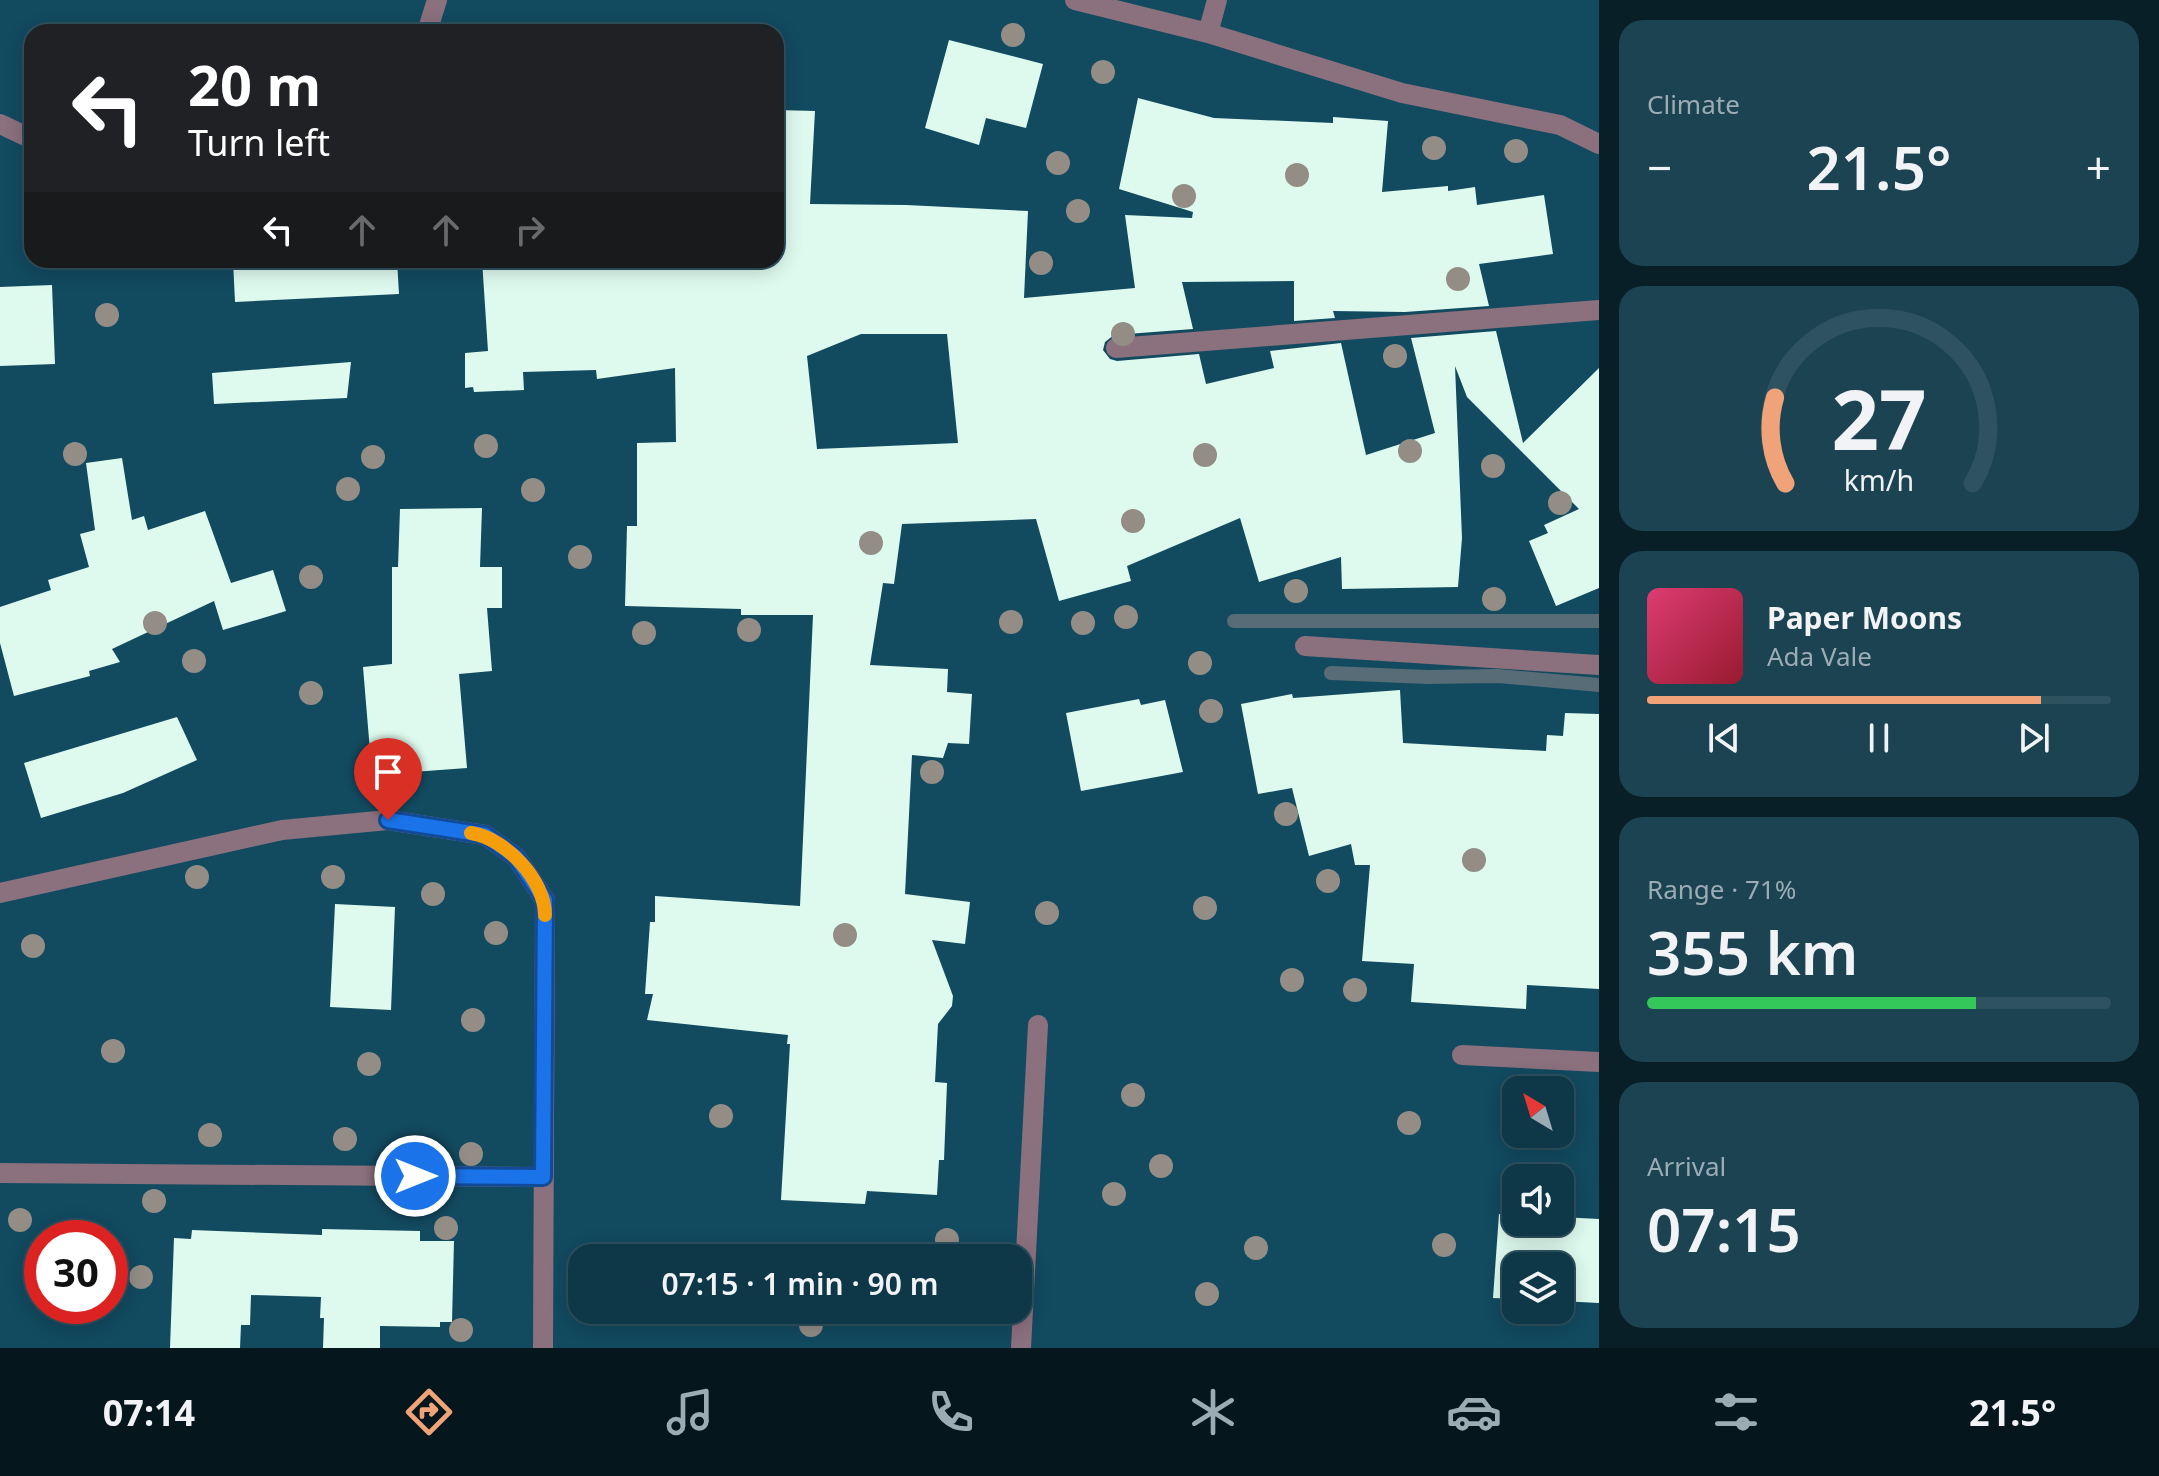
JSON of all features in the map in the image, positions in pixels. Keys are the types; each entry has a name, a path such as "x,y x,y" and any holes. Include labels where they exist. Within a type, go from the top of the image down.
{"street":[{"path":"430,24 437,0"},
{"path":"1075,0 1208,33 1402,93 1560,125 1599,144"},
{"path":"1208,33 1217,0"},
{"path":"0,124 24,135"},
{"path":"1116,348 1599,310"},
{"path":"1305,646 1599,665"},
{"path":"0,893 282,830 388,820 485,835 516,857 545,900 543,1348"},
{"path":"1021,1348 1038,1025"},
{"path":"1462,1055 1599,1062"},
{"path":"0,1173 543,1177"}],"building":[{"path":"949,40 1043,64 1026,128 986,118 979,145 925,128"},
{"path":"1138,98 1214,118 1333,123 1333,117 1388,121 1382,192 1448,186 1448,191 1475,187 1477,205 1544,195 1553,254 1479,264 1489,306 1405,312 1333,311 1335,318 1294,321 1294,281 1182,282 1193,329 1114,335 1105,342 1103,350 1110,359 1117,361 1199,354 1206,384 1274,368 1270,351 1341,343 1366,455 1435,433 1411,338 1496,331 1523,443 1599,368 1599,588 1556,606 1529,541 1548,533 1544,525 1579,509 1467,397 1455,366 1462,538 1458,587 1342,589 1341,557 1259,582 1240,518 1127,566 1131,581 1059,601 1036,519 902,524 894,584 883,583 870,665 948,669 947,692 972,694 969,744 948,743 943,758 912,755 905,894 970,902 965,944 932,940 953,996 952,1006 938,1024 935,1082 947,1083 944,1160 939,1160 937,1195 867,1191 865,1204 781,1200 788,1035 647,1020 653,994 645,994 650,922 655,922 655,896 800,906 813,615 741,615 741,609 625,606 627,526 637,526 637,443 676,442 675,368 597,379 596,370 523,372 524,390 474,392 473,387 465,388 465,353 488,351 483,268 784,268 784,110 815,111 810,204 1028,211 1024,298 1135,288 1125,215 1192,218 1193,212 1119,189","holes":["861,334 947,334 958,443 817,449 807,356"]},
{"path":"233,268 397,268 399,294 235,302"},
{"path":"52,285 55,364 0,366 0,287"},
{"path":"351,362 347,398 214,404 212,373"},
{"path":"122,458 132,520 144,516 148,530 205,511 231,583 273,570 286,611 223,630 214,601 112,649 120,662 89,671 90,676 14,696 0,643 0,607 51,590 48,580 89,567 80,534 95,530 86,463"},
{"path":"482,508 480,567 502,567 502,608 487,608 492,671 459,674 467,768 372,775 363,667 392,664 392,567 398,567 400,509"},
{"path":"1400,690 1403,743 1546,751 1547,735 1563,736 1565,713 1599,714 1599,989 1527,985 1526,1009 1411,1002 1414,964 1362,961 1370,865 1355,865 1351,844 1309,856 1292,788 1258,794 1241,704 1292,694 1293,698"},
{"path":"1139,699 1141,705 1165,700 1183,772 1081,791 1066,713"},
{"path":"177,717 197,760 123,793 41,818 24,763"},
{"path":"335,904 395,907 391,1010 330,1007"},
{"path":"1499,1214 1502,1214 1502,1236 1574,1236 1574,1218 1599,1219 1599,1303 1574,1302 1574,1252 1502,1252 1502,1298 1493,1298"},
{"path":"322,1229 420,1231 420,1241 454,1241 452,1322 440,1322 440,1327 380,1326 380,1348 323,1348 321,1297 251,1295 250,1325 241,1325 240,1348 170,1348 174,1238 191,1239 192,1230 322,1235"}],"waterway":[{"path":"1234,621 1599,621"},
{"path":"1331,673 1498,676 1599,685"}],"slow traffic":[{"path":"471,833 485,835 516,857 545,900 545,915"}],"route":[{"path":"388,820 485,835 516,857 545,900 543,1177 415,1176"}]}
